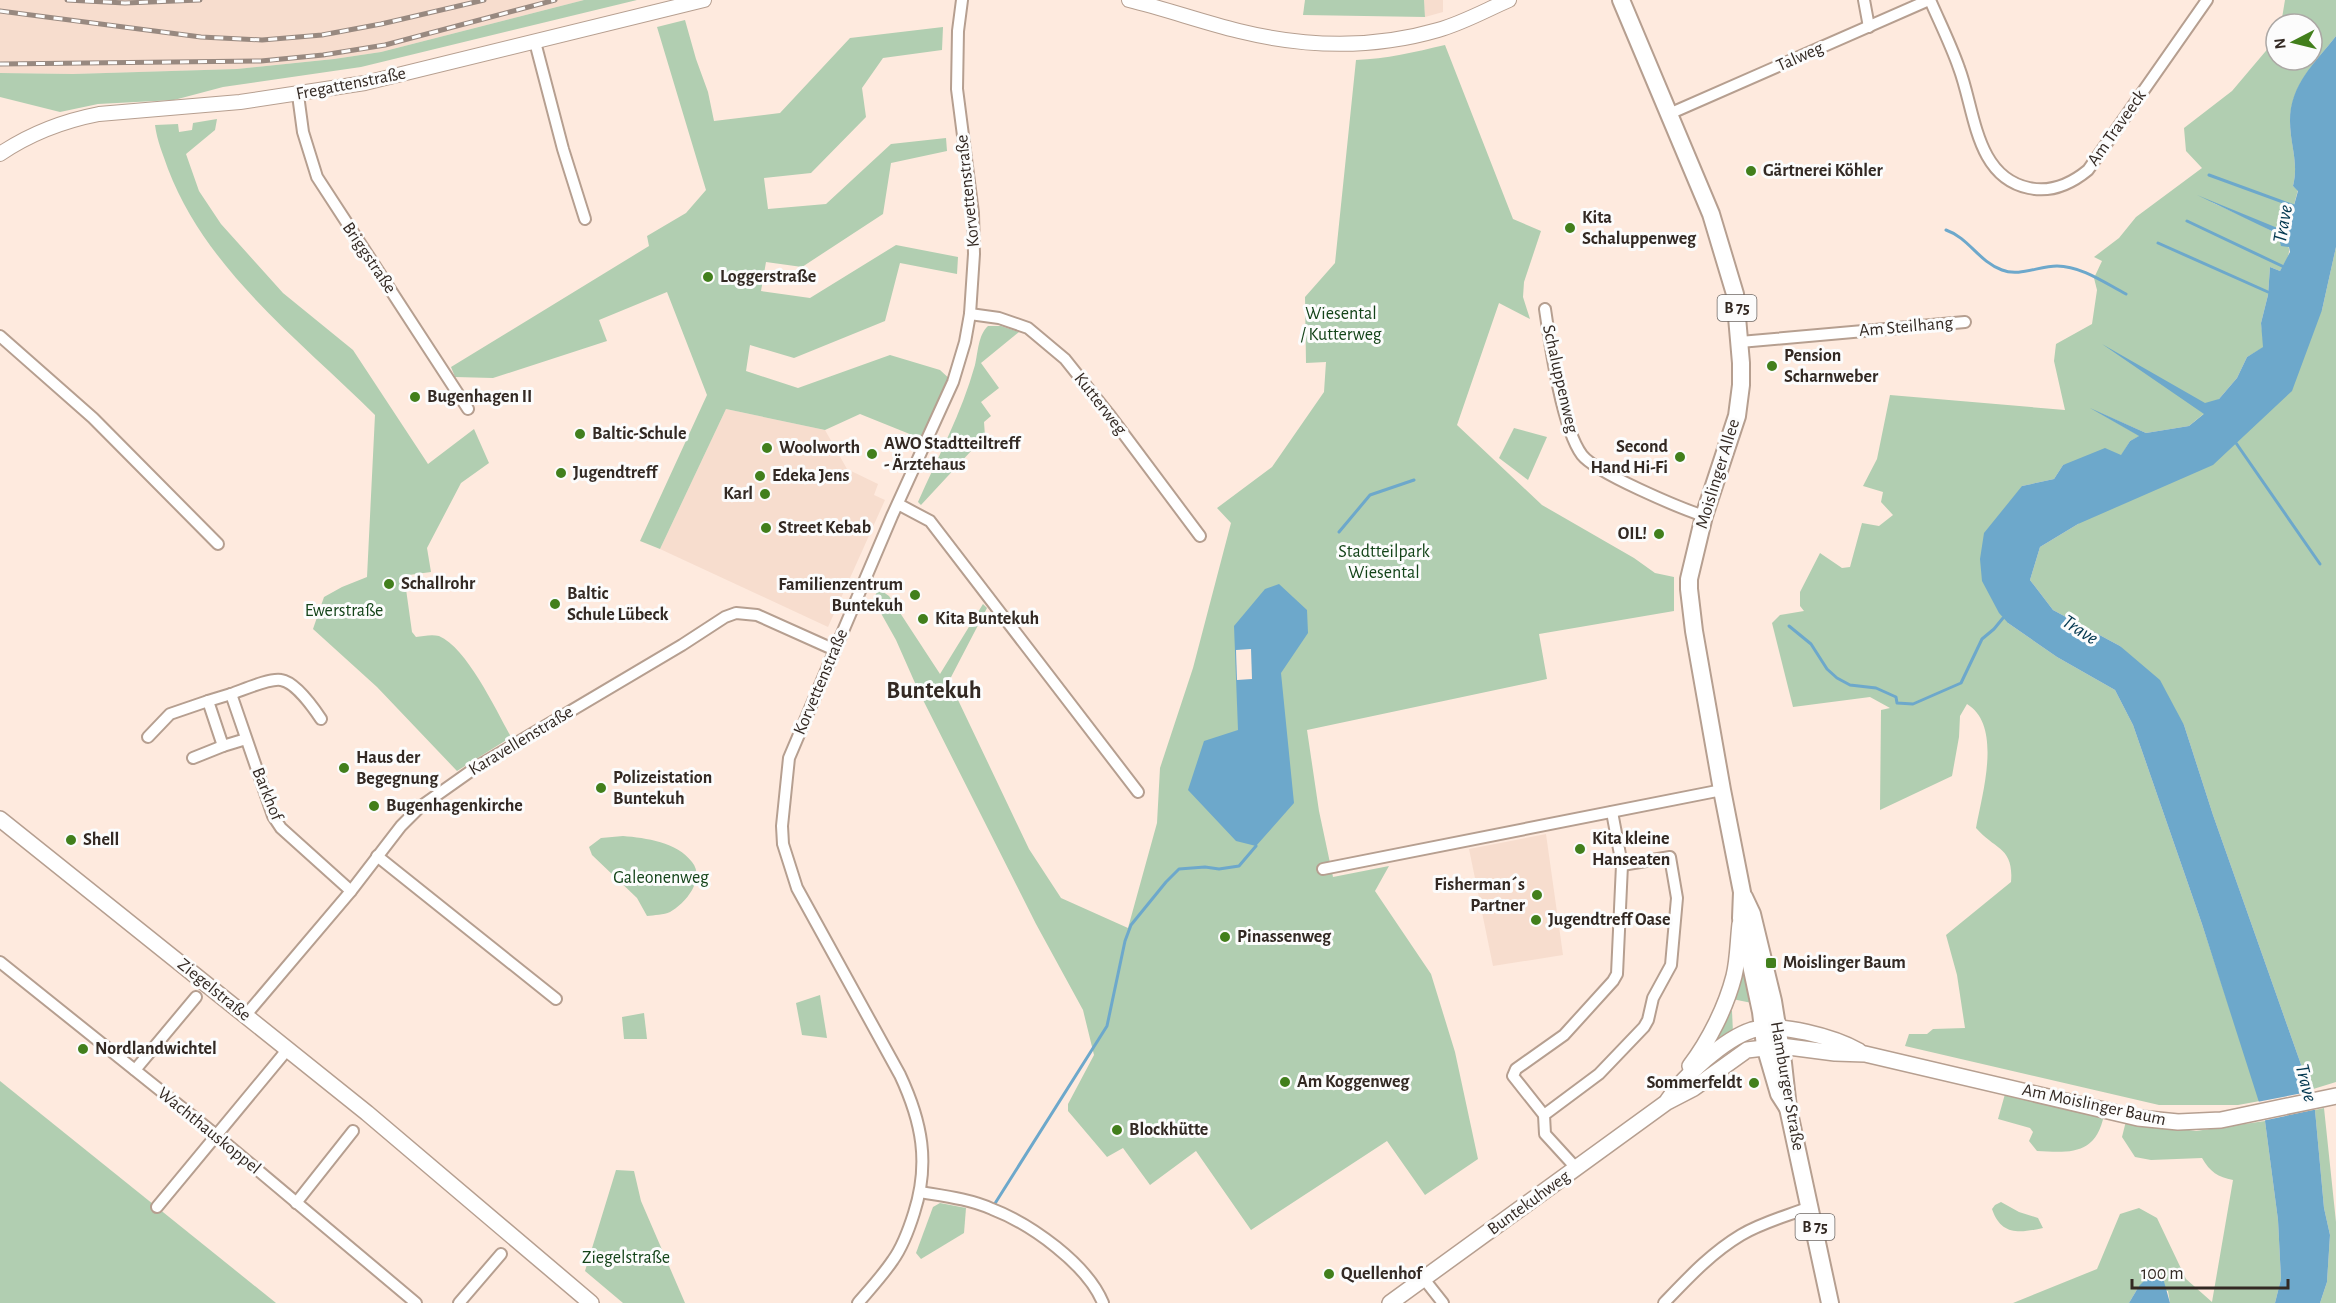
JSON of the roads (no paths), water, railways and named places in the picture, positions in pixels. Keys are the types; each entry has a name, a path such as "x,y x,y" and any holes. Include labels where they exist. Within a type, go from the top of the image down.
{"main road":[{"name":"Moislinger Allee","path":"1621,0 1711,214 1735,294 1740,342 1741,385 1736,423 1696,544 1689,589 1694,632 1742,892 1741,918 1770,1029"},
{"name":"Ziegelstraße","path":"0,819 367,1113 591,1303"},
{"name":"Moislinger Allee","path":"1742,892 1752,914 1774,1010"},
{"path":"1679,1084 1700,1053 1724,1003 1734,976 1741,918"},
{"name":"Hamburger Straße","path":"1774,1010 1770,1029 1773,1046 1788,1092 1788,1108 1830,1303"},
{"name":"Am Moislinger Baum","path":"1770,1029 1799,1031 1850,1045 1865,1054"},
{"name":"Buntekuhweg","path":"1667,1102 1679,1084 1743,1034 1770,1029"},
{"name":"Am Moislinger Baum","path":"1773,1046 1865,1054 2138,1118 2196,1122 2255,1114 2331,1097"},
{"name":"Buntekuhweg","path":"1390,1303 1667,1102 1694,1088 1747,1050 1773,1046"}],"street":[{"name":"Fregattenstraße","path":"0,154 43,130 79,118 99,114 219,105 298,95 365,83 704,0"},
{"name":"Korvettenstraße","path":"858,1303 894,1259 908,1232 920,1192 923,1165 922,1142 910,1097 797,888 783,844 782,825 789,758 953,382 965,342 970,314 974,213 957,79 958,31 962,0"},
{"path":"1138,1 1238,31 1279,40 1327,44 1377,42 1439,30 1509,0"},
{"path":"1864,0 1869,27"},
{"name":"Talweg","path":"1669,114 1930,0"},
{"name":"Am Traveeck","path":"1930,0 1960,69 1976,129 1992,166 2019,186 2051,190 2077,179 2088,170 2206,0"},
{"path":"535,42 563,149 585,219"},
{"name":"Briggstraße","path":"298,95 303,132 317,177 468,409"},
{"name":"Schaluppenweg","path":"1545,309 1570,432 1582,456 1650,495 1704,516"},
{"name":"Kutterweg","path":"970,314 999,318 1028,328 1065,359 1200,536"},
{"name":"Am Steilhang","path":"1740,342 1965,322"},
{"path":"0,336 93,418 218,544"},
{"path":"898,504 930,521 1138,792"},
{"name":"Karavellenstraße","path":"245,1016 420,807 455,781 725,617 736,613 757,615 835,650"},
{"path":"148,737 170,714 273,680 288,682 308,701 321,718"},
{"name":"Barkhof","path":"231,694 273,816 280,828 351,891"},
{"path":"207,701 223,746"},
{"path":"192,758 246,739"},
{"path":"1323,869 1722,790"},
{"path":"1577,1169 1545,1134 1544,1115 1513,1076 1516,1069 1564,1035 1617,974 1622,866 1611,812"},
{"path":"377,856 556,999"},
{"path":"1544,1115 1599,1074 1644,1027 1653,998 1671,965 1677,898 1670,857 1622,866"},
{"name":"Wachthauskoppel","path":"0,962 216,1136 416,1303"},
{"path":"135,1070 196,997"},
{"path":"157,1207 287,1050"},
{"path":"296,1203 353,1131"},
{"path":"920,1192 994,1209 1032,1229 1074,1263 1098,1292 1103,1303"},
{"path":"1664,1303 1704,1262 1741,1236 1775,1219 1810,1207"},
{"path":"459,1303 501,1254"},
{"path":"1424,1279 1443,1303"}],"water":[{"name":"Trave","path":"2336,36 2336,247 2322,310 2292,391 2213,465 2078,524 2040,547 2030,580 2053,610 2120,646 2160,680 2184,725 2213,815 2310,1090 2307,1090 2312,1110 2315,1110 2324,1208 2330,1235 2327,1282 2320,1303 2275,1303 2281,1279 2278,1220 2265,1121 2202,924 2133,725 2115,690 2057,657 2008,623 1999,613 1982,581 1980,559 1984,533 2022,486 2054,479 2063,465 2105,448 2121,455 2130,441 2139,436 2090,408 2146,433 2189,426 2204,414 2102,344 2205,403 2219,399 2237,378 2247,357 2263,347 2261,323 2268,295 2270,267 2280,271 2290,252 2289,247 2281,246 2278,234 2197,195 2280,229 2284,218 2291,216 2298,191 2293,186 2295,161 2290,130 2291,108 2294,96 2307,72 2324,72 2324,50"},
{"path":"1279,584 1307,610 1308,633 1281,673 1294,803 1256,846 1236,841 1188,790 1204,741 1238,730 1234,626 1265,589"},
{"path":"2163,1278 2170,1303 2129,1303 2146,1279"}],"waterway":[{"name":"Trave","path":"2209,175 2294,206"},
{"path":"2187,221 2282,266"},
{"path":"1946,230 1961,238 1986,261 2002,270 2022,272 2050,266 2066,267 2093,276 2126,294"},
{"path":"2158,243 2268,292"},
{"path":"2236,443 2320,564"},
{"path":"1339,532 1370,495 1414,480"},
{"path":"1789,626 1811,644 1827,669 1837,678 1850,685 1876,688 1896,697 1897,703 1913,704 1961,683 1982,639 2003,618"},
{"path":"994,1205 1107,1026 1125,941 1131,925 1179,869 1205,867 1219,869 1239,866 1256,846"}],"railway":[{"path":"67,0 125,3 200,0"},
{"path":"0,11 201,37 262,40 322,35 484,0"},
{"path":"0,64 261,61 323,55 385,45 555,0"}],"place":[{"name":"Gärtnerei Köhler","path":"1751,171"},
{"name":"Kita Schaluppenweg","path":"1570,228"},
{"name":"Loggerstraße","path":"708,277"},
{"name":"Pension Scharnweber","path":"1772,366"},
{"name":"Bugenhagen II","path":"415,397"},
{"name":"Baltic-Schule","path":"580,434"},
{"name":"Woolworth","path":"767,448"},
{"name":"AWO Stadtteiltreff - Ärztehaus","path":"872,454"},
{"name":"Second Hand Hi-Fi","path":"1680,457"},
{"name":"Jugendtreff","path":"561,473"},
{"name":"Edeka Jens","path":"760,476"},
{"name":"Karl","path":"765,494"},
{"name":"Street Kebab","path":"766,528"},
{"name":"OIL!","path":"1659,534"},
{"name":"Schallrohr","path":"389,584"},
{"name":"Familienzentrum Buntekuh","path":"915,595"},
{"name":"Baltic Schule Lübeck","path":"555,604"},
{"name":"Kita Buntekuh","path":"923,619"},
{"name":"Haus der Begegnung","path":"344,768"},
{"name":"Polizeistation Buntekuh","path":"601,788"},
{"name":"Bugenhagenkirche","path":"374,806"},
{"name":"Shell","path":"71,840"},
{"name":"Kita kleine Hanseaten","path":"1580,849"},
{"name":"Fisherman´s Partner","path":"1537,895"},
{"name":"Jugendtreff Oase","path":"1536,920"},
{"name":"Pinassenweg","path":"1225,937"},
{"name":"Moislinger Baum","path":"1771,963"},
{"name":"Nordlandwichtel","path":"83,1049"},
{"name":"Am Koggenweg","path":"1285,1082"},
{"name":"Sommerfeldt","path":"1754,1083"},
{"name":"Blockhütte","path":"1117,1130"},
{"name":"Quellenhof","path":"1329,1274"}],"district":[{"name":"Buntekuh","path":"934,691"}],"park label":[{"name":"Wiesental / Kutterweg","path":"1341,324"},
{"name":"Stadtteilpark Wiesental","path":"1384,562"},
{"name":"Ewerstraße","path":"344,611"},
{"name":"Galeonenweg","path":"661,878"}]}
